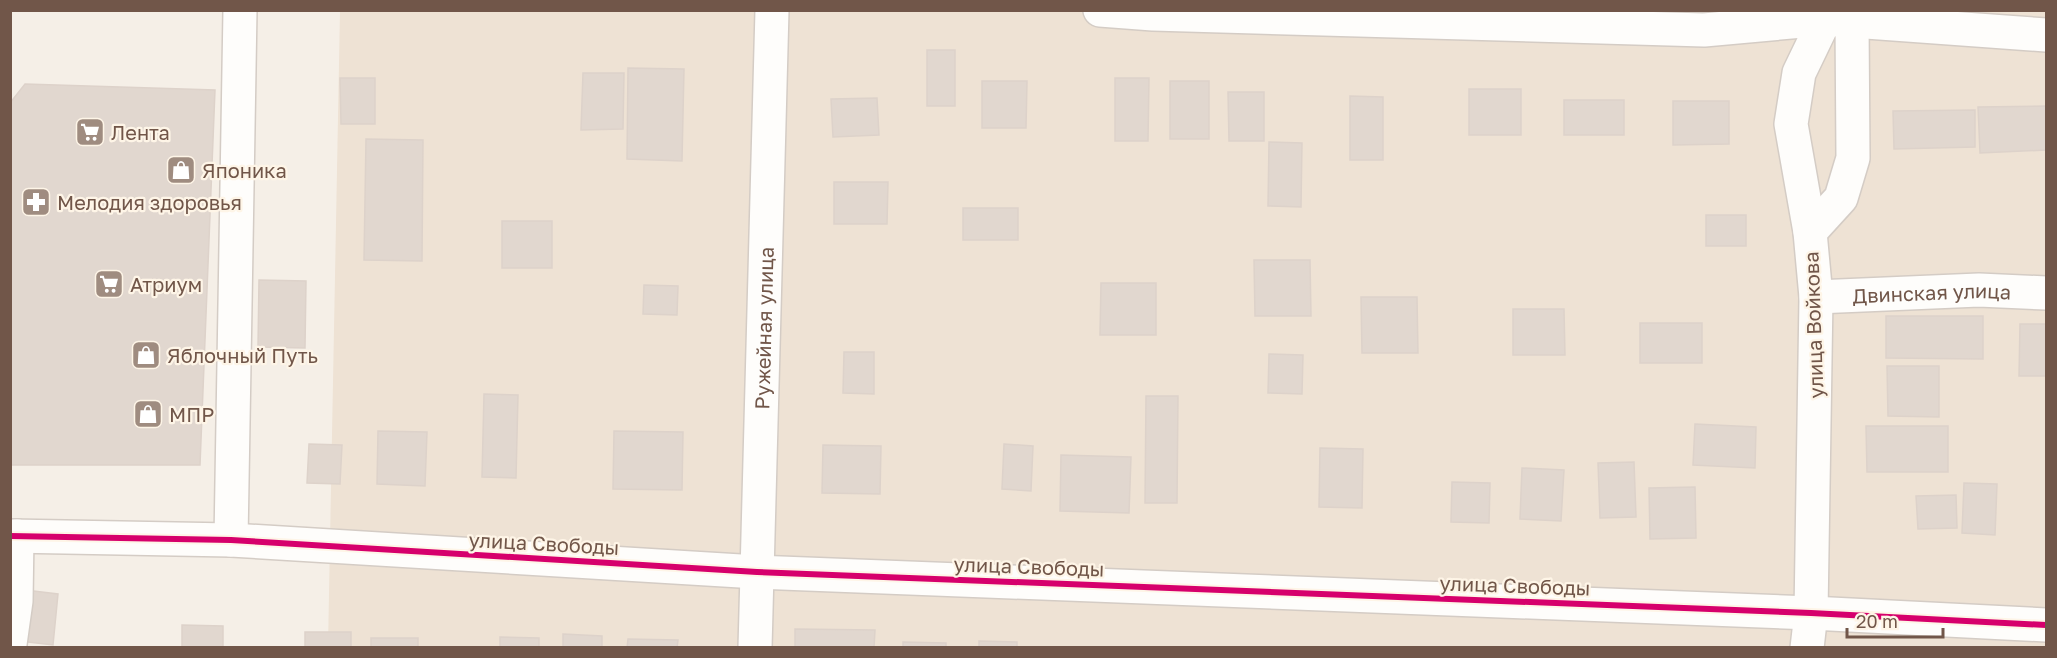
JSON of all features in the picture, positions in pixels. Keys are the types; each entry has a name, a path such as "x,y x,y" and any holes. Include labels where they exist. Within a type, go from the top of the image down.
{"street":[{"path":"231,540 240,10"},
{"name":"Ружейная улица","path":"755,648 772,10"},
{"path":"1100,10 1153,14 1704,30 1834,17 2046,36"},
{"path":"1810,232 1840,198 1853,158 1834,17"},
{"name":"улица Войкова","path":"1806,648 1811,613 1816,297 1810,232 1791,124 1799,73 1834,17"},
{"name":"Двинская улица","path":"1816,297 1979,290 2046,293"},
{"path":"10,644 16,601 14,536"},
{"name":"улица Свободы","path":"14,536 231,540 757,572 1811,613 2046,625"}],"shaded area":[{"path":"340,11 2046,11 2046,647 328,647"}],"building":[{"path":"927,50 955,50 955,106 927,106"},
{"path":"628,68 684,69 682,161 627,159"},
{"path":"583,73 624,73 623,129 581,130"},
{"path":"340,78 375,78 375,124 341,124"},
{"path":"1115,78 1149,78 1148,141 1115,141"},
{"path":"982,81 1027,81 1026,128 982,128"},
{"path":"1170,81 1209,81 1209,139 1170,139"},
{"name":"Атриум","path":"25,84 215,90 200,465 10,465 10,103"},
{"path":"1469,89 1521,89 1521,135 1469,135"},
{"path":"1228,92 1264,92 1264,141 1229,141"},
{"path":"1350,96 1383,97 1383,160 1350,160"},
{"path":"877,98 879,135 833,137 831,99"},
{"path":"1564,100 1624,100 1624,135 1564,135"},
{"path":"1673,101 1729,101 1729,144 1673,145"},
{"path":"2046,106 2046,150 1980,153 1978,107"},
{"path":"1975,110 1975,147 1894,149 1893,111"},
{"path":"366,139 423,140 422,261 364,260"},
{"path":"1269,142 1302,143 1301,207 1268,206"},
{"path":"834,182 888,182 887,224 834,224"},
{"path":"963,208 1018,208 1018,240 963,240"},
{"path":"1706,215 1746,215 1746,246 1706,246"},
{"path":"502,221 552,221 552,268 502,268"},
{"path":"1254,260 1310,260 1311,316 1255,316"},
{"path":"259,280 306,281 305,348 258,347"},
{"path":"1101,283 1156,283 1156,335 1100,335"},
{"path":"644,285 678,286 677,315 643,314"},
{"path":"1361,297 1417,297 1418,353 1362,353"},
{"path":"1513,309 1564,309 1565,355 1513,355"},
{"path":"1886,316 1983,316 1983,359 1886,358"},
{"path":"1640,323 1702,323 1702,363 1640,363"},
{"path":"2020,324 2046,324 2046,376 2019,376"},
{"path":"844,352 874,352 874,394 843,393"},
{"path":"1269,354 1303,355 1302,394 1268,393"},
{"path":"1887,366 1939,366 1939,417 1888,416"},
{"path":"484,394 518,395 516,478 482,477"},
{"path":"1146,396 1178,396 1177,503 1145,503"},
{"path":"1695,424 1756,427 1755,468 1693,465"},
{"path":"1866,426 1948,426 1948,472 1867,472"},
{"path":"378,431 427,432 425,486 377,484"},
{"path":"614,431 683,432 682,490 613,489"},
{"path":"309,444 342,445 340,484 307,483"},
{"path":"1004,444 1033,446 1031,491 1002,489"},
{"path":"823,445 881,446 880,494 822,493"},
{"path":"1320,448 1363,449 1362,508 1319,507"},
{"path":"1061,455 1131,457 1129,513 1060,511"},
{"path":"1634,462 1636,517 1600,518 1598,463"},
{"path":"1522,468 1564,470 1561,521 1520,519"},
{"path":"1452,482 1490,483 1489,523 1451,522"},
{"path":"1964,483 1997,484 1995,535 1962,533"},
{"path":"1695,487 1696,538 1650,539 1649,488"},
{"path":"1956,495 1957,528 1918,529 1916,496"},
{"path":"25,590 58,594 53,645 20,641"},
{"path":"182,625 223,626 223,648 182,648"},
{"path":"795,629 875,630 874,648 795,648"},
{"path":"305,632 351,632 351,648 305,648"},
{"path":"563,634 602,636 602,648 563,648"},
{"path":"500,637 539,638 539,648 500,648"},
{"path":"371,638 418,638 418,648 371,648"},
{"path":"628,639 678,640 677,648 627,648"},
{"path":"979,641 1017,642 1017,648 979,648"},
{"path":"903,642 946,643 946,648 903,648"}],"cycle path":[{"path":"10,536 231,540 757,572 1811,613 2046,625"}],"place":[{"name":"Лента","path":"90,132"},
{"name":"Японика","path":"181,170"},
{"name":"Мелодия здоровья","path":"36,202"},
{"name":"Атриум","path":"109,284"},
{"name":"Яблочный Путь","path":"146,355"},
{"name":"МПР","path":"148,414"}]}
